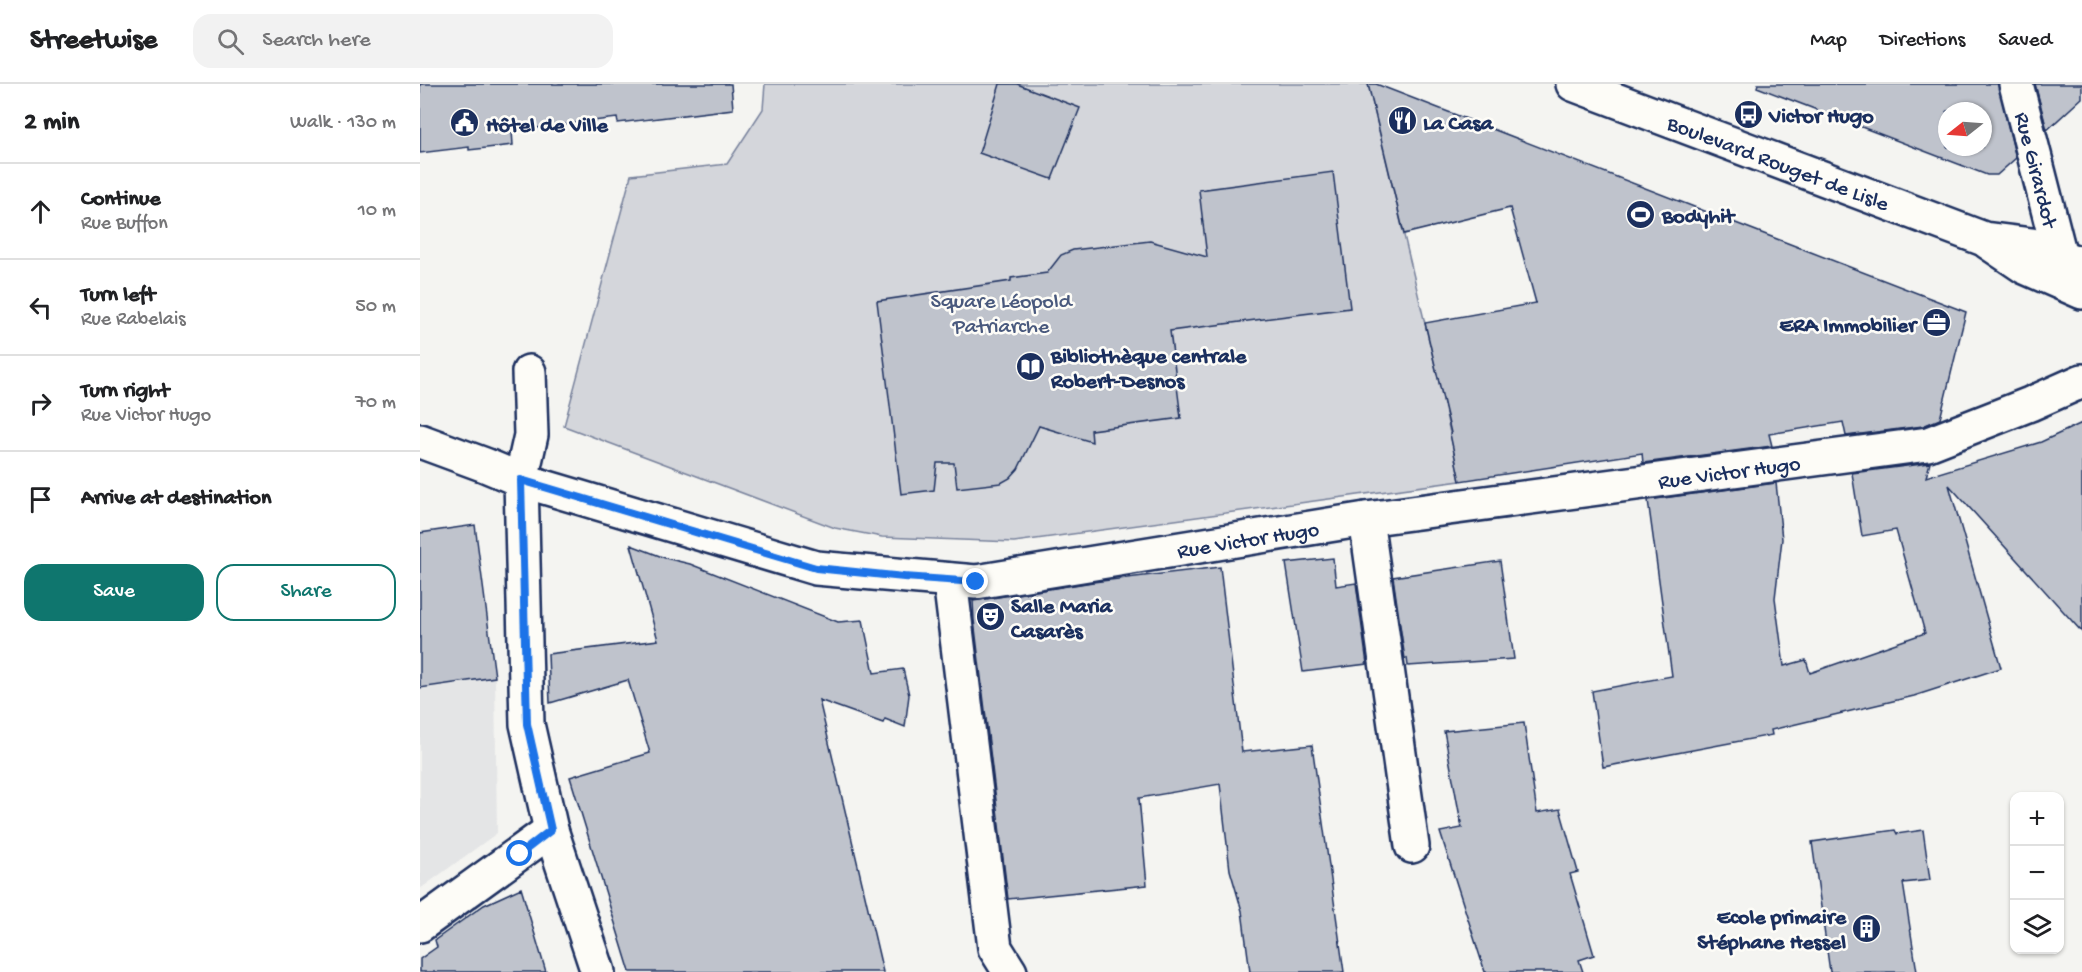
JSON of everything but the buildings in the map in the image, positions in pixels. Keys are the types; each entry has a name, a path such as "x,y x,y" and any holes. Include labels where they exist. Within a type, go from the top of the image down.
{"street":[{"name":"Boulevard Rouget de Lisle","path":"1573,84 1984,239 2032,245 2071,261"},
{"name":"Rue Girardot","path":"2016,84 2071,261"},
{"name":"Boulevard Rouget de Lisle","path":"1984,239 2025,267 2082,292"},
{"path":"529,372 531,435 521,480 527,724 551,830 598,972"},
{"name":"Rue Victor Hugo","path":"420,441 521,480 816,568 976,582 1366,519 1928,444 2082,381"},
{"path":"1366,519 1412,846"},
{"path":"950,580 995,948 1010,972"},
{"path":"420,925 551,830"}],"shaded area":[{"path":"495,677 497,833 420,889 420,688"}],"green space":[{"name":"Square Léopold Patriarche","path":"765,84 1368,84 1442,395 1460,481 1014,542 882,537 835,528 564,426 631,175 727,164 763,109"}],"place":[{"name":"Victor Hugo","path":"1748,114"},
{"name":"La Casa","path":"1402,121"},
{"name":"Hôtel de Ville","path":"465,123"},
{"name":"Bodyhit","path":"1641,214"},
{"name":"ERA Immobilier","path":"1937,323"},
{"name":"Bibliothèque centrale Robert-Desnos","path":"1030,367"},
{"name":"Salle Maria Casarès","path":"990,617"},
{"name":"Ecole primaire Stéphane Hessel","path":"1867,928"}],"route":[{"path":"520,854 551,830 527,724 521,480 816,568 976,582"}]}
